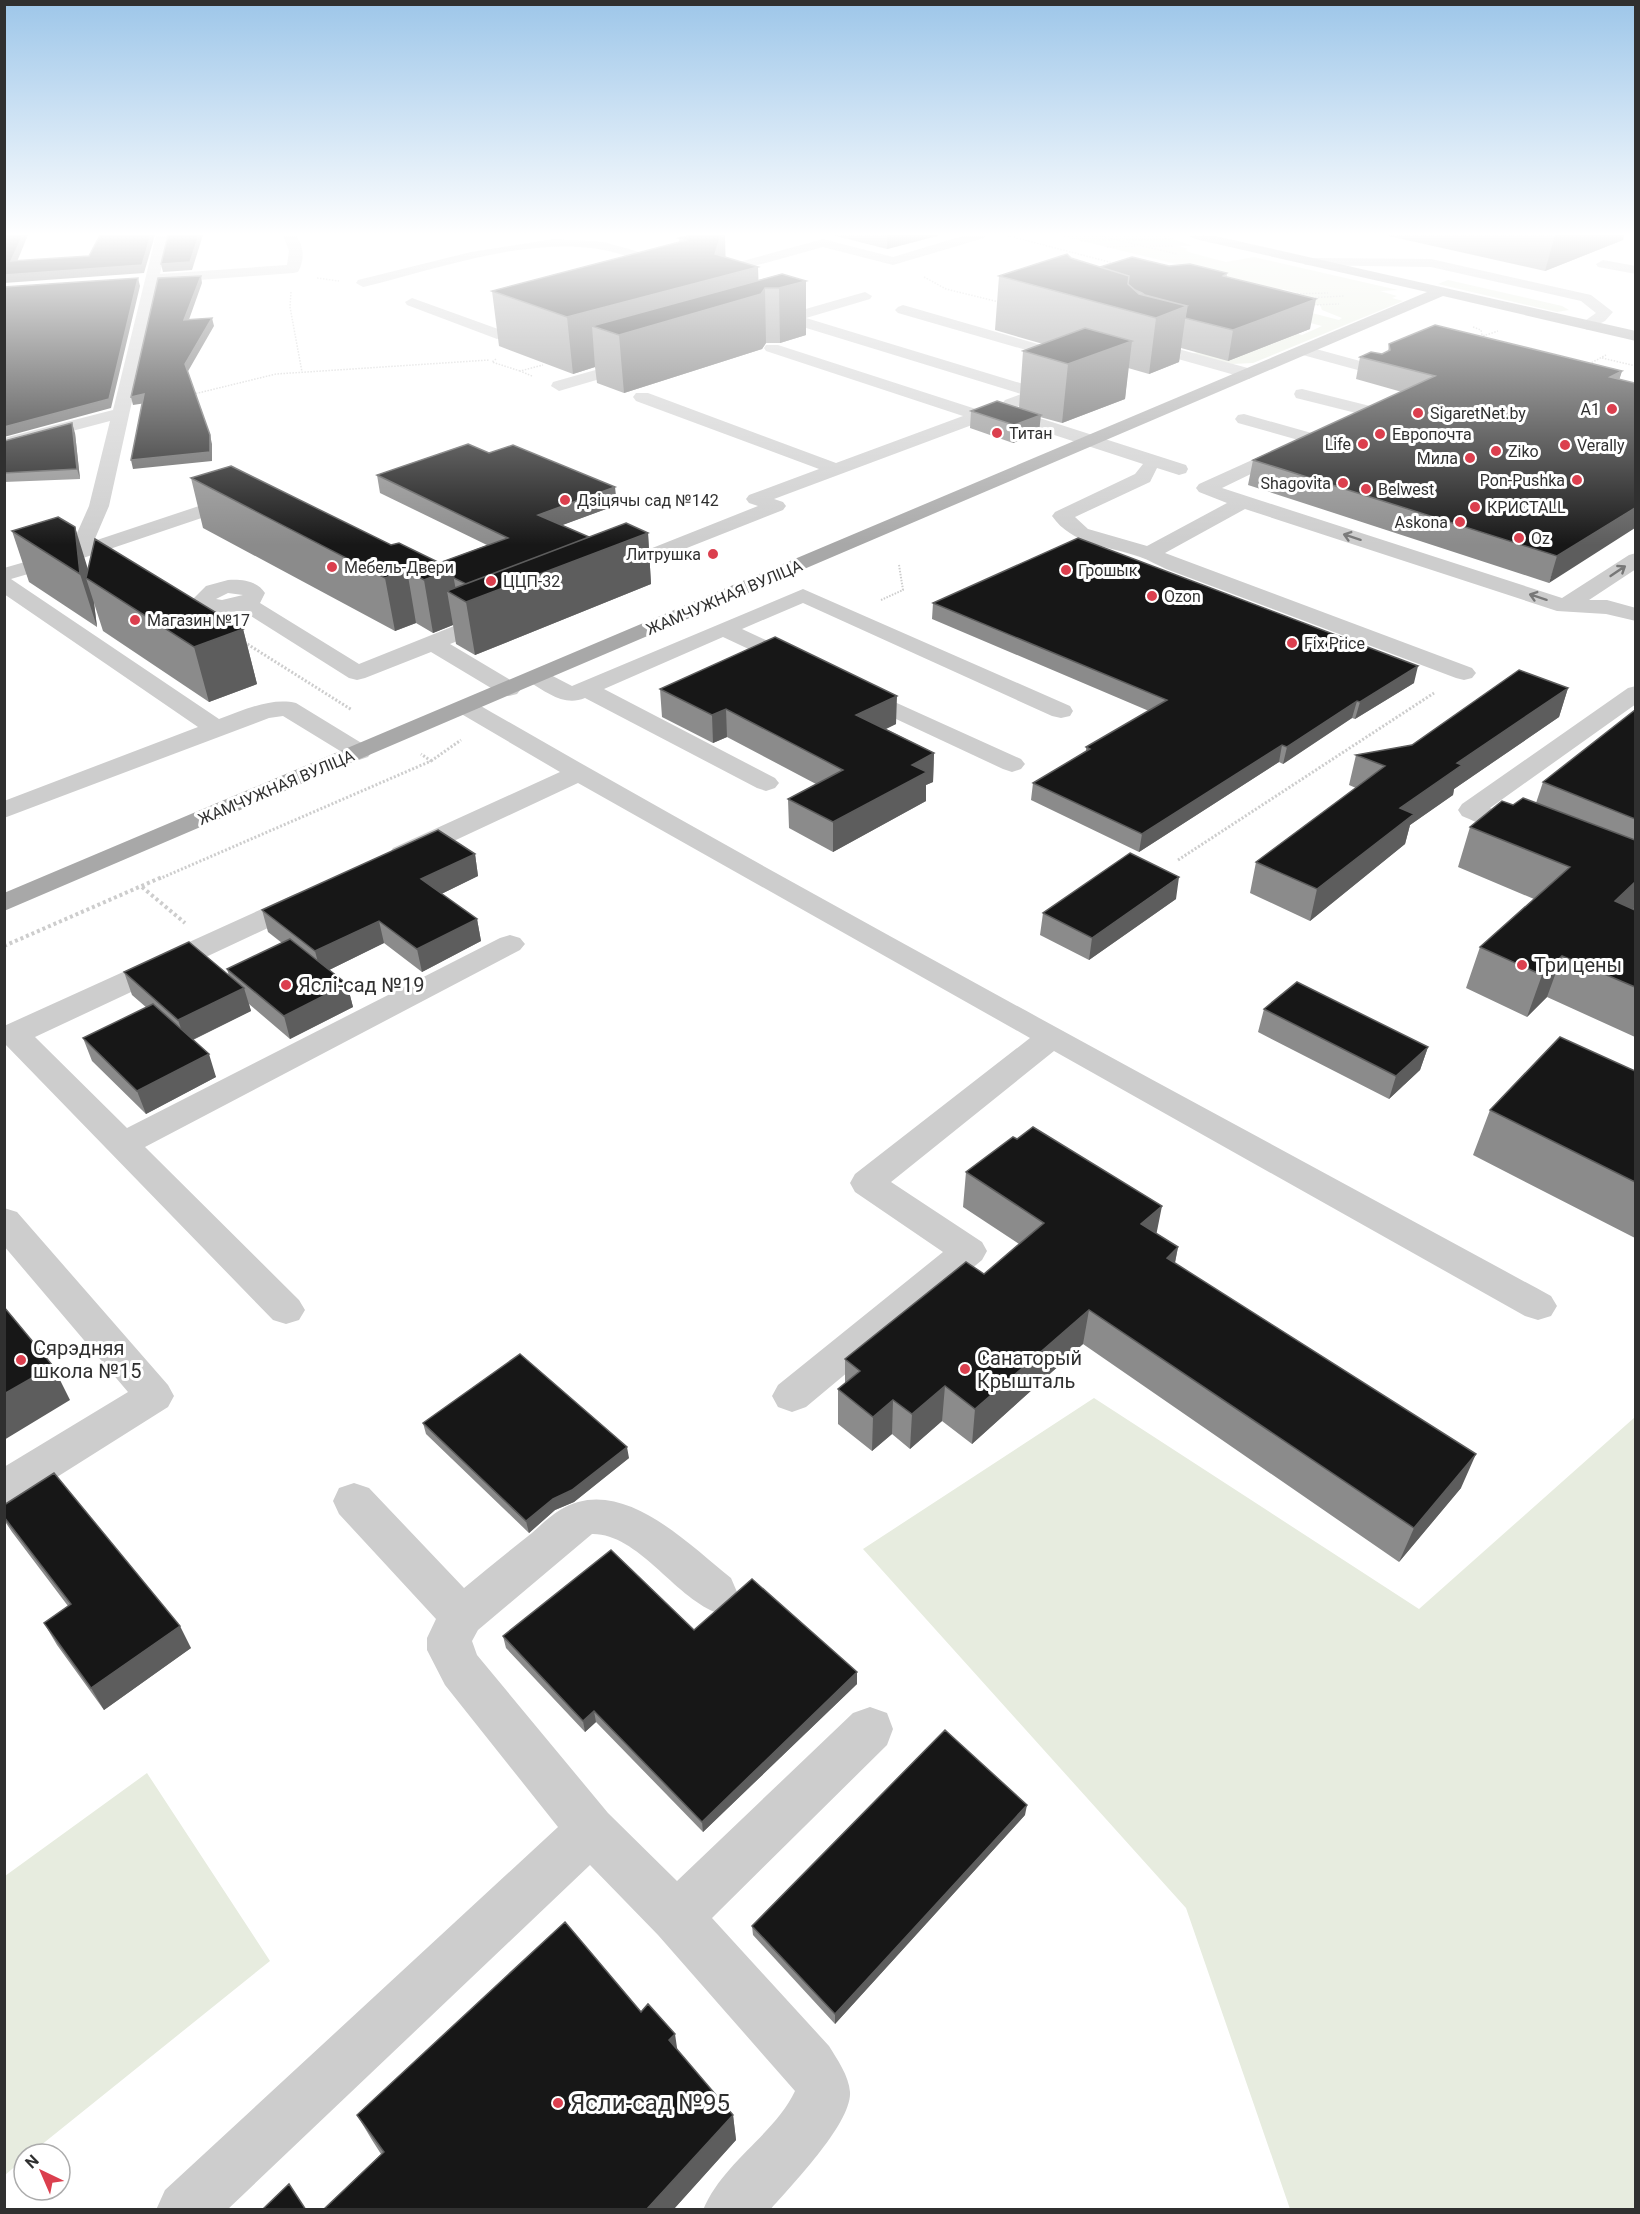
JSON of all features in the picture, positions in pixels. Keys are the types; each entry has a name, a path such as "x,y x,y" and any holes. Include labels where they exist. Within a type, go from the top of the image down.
{"main road":[{"name":"ЖАМЧУЖНАЯ ВУЛІЦА","path":"4,903 1334,338"}],"street":[{"path":"79,553 99,506 133,338"},
{"path":"592,579 776,506 756,499 1042,392 859,338"},
{"path":"1002,338 1092,364"},
{"path":"1133,338 1139,344 1249,374"},
{"path":"772,348 1179,469"},
{"path":"1300,353 1376,370"},
{"path":"1300,353 1359,372"},
{"path":"559,386 658,357"},
{"path":"1206,488 1376,408 1302,394"},
{"path":"642,397 835,469"},
{"path":"4,444 118,414"},
{"path":"1244,419 1309,438"},
{"path":"1086,443 1243,502 1565,606 1607,607 1635,615"},
{"path":"1148,468 1143,478 1062,516 1081,533 1149,553 1173,565 1464,673"},
{"path":"4,575 79,553 242,498 263,508"},
{"path":"1149,553 1243,502"},
{"path":"1072,545 1092,536"},
{"path":"1565,606 1635,559"},
{"path":"4,584 216,728"},
{"path":"537,677 571,695 803,595 1061,711"},
{"path":"244,603 357,673 516,609"},
{"path":"462,611 483,622"},
{"path":"723,629 820,674"},
{"path":"433,643 509,689"},
{"path":"841,684 1012,764"},
{"path":"586,689 766,783"},
{"path":"1548,841 1471,810 1635,693"},
{"path":"466,707 579,773 1538,1306"},
{"path":"4,810 265,711 287,708 359,752"},
{"path":"378,866 579,773"},
{"path":"286,1310 123,1144 9,1037 326,890"},
{"path":"123,1144 510,944"},
{"path":"792,1396 969,1251 867,1183 1052,1037"},
{"path":"4,1221 154,1396 4,1489"},
{"path":"354,1501 462,1616"},
{"path":"715,1592 634,1527 615,1519 594,1516 576,1522 462,1616 449,1638 450,1650 461,1670 591,1830 676,1917 810,2065 823,2086 822,2099 806,2124 732,2210"},
{"path":"676,1917 870,1729"},
{"path":"185,2210 591,1830"}],"path":[{"path":"296,338 302,372"},
{"path":"1584,366 1610,353"},
{"path":"1601,358 1635,366"},
{"path":"190,395 264,377 302,372 492,360"},
{"path":"542,365 520,372 559,386"},
{"path":"1178,860 1464,673"},
{"path":"142,887 210,944"}],"shaded area":[{"path":"1233,338 1313,338 1253,363 1232,364 1192,354"},
{"path":"1094,1398 1419,1609 1635,1417 1635,2209 1290,2209 1186,1908 863,1549"},
{"path":"147,1773 270,1961 45,2142 12,2142 12,2169 5,2175 5,1876"}],"building":[{"path":"4,338 124,338 109,399 4,427"},
{"path":"144,338 200,338 185,364 210,435 210,452 131,460 144,394 131,397"},
{"path":"1057,338 1122,338 1132,341 1068,364 1023,351"},
{"name":"КРИСТАLL","path":"1403,338 1489,338 1622,371 1610,377 1635,383 1635,508 1557,556 1253,460 1435,376 1360,357 1371,352 1382,354 1390,350 1389,344"},
{"path":"997,401 1041,415 1014,425 971,411"},
{"path":"72,423 77,469 4,473 4,441"},
{"path":"468,444 489,453 513,445 615,487 538,515 589,537 466,584 454,578 452,569 439,563 508,538 377,475"},
{"path":"231,466 391,545 399,543 452,569 424,580 407,570 385,578 191,478"},
{"path":"58,517 75,527 80,574 12,531"},
{"path":"626,523 648,533 466,602 447,591"},
{"path":"1078,538 1418,666 1360,702 1357,701 1287,747 1282,745 1142,834 1033,783 1090,749 1086,747 1167,700 933,603"},
{"path":"95,539 243,629 194,647 86,578"},
{"path":"775,637 897,696 856,715 934,753 912,765 927,772 833,822 788,799 843,770 726,709 712,715 660,689"},
{"path":"1519,670 1568,688 1457,763 1462,765 1400,808 1414,814 1317,889 1256,862 1385,766 1356,755 1412,745"},
{"path":"1635,710 1635,819 1543,782"},
{"path":"1523,798 1635,840 1635,882 1615,901 1635,910 1635,987 1562,956 1542,975 1480,947 1570,867 1470,827 1502,801 1513,805"},
{"path":"438,830 475,854 421,879 477,919 417,949 379,921 315,951 262,910"},
{"path":"1130,853 1179,877 1092,938 1043,913"},
{"path":"290,939 347,984 284,1016 227,969"},
{"path":"189,942 244,988 178,1020 124,972"},
{"path":"1297,982 1428,1047 1396,1076 1264,1009"},
{"path":"153,1004 209,1054 137,1091 83,1038"},
{"path":"1560,1037 1635,1071 1635,1182 1490,1110"},
{"name":"Санаторый Крышталь","path":"1033,1127 1162,1206 1141,1224 1178,1247 1167,1258 1476,1454 1414,1528 1089,1310 975,1409 945,1386 912,1414 893,1400 873,1417 838,1389 860,1371 845,1359 966,1262 984,1274 1044,1223 966,1172 1013,1137 1017,1139"},
{"path":"4,1307 53,1366 4,1394"},
{"path":"520,1354 627,1447 572,1490 553,1499 526,1521 423,1423"},
{"path":"54,1473 180,1626 91,1688 44,1623 71,1604 4,1517 4,1505"},
{"path":"611,1550 694,1630 752,1579 857,1672 702,1822 594,1711 583,1721 503,1636"},
{"path":"945,1730 1027,1805 835,2014 752,1926"},
{"name":"Ясли-сад №95","path":"565,1922 641,2012 648,2004 675,2034 669,2040 733,2115 646,2210 323,2210 384,2152 357,2115"},
{"path":"289,2184 306,2210 262,2210"}],"place":[{"name":"A1","path":"1612,409"},
{"name":"SigaretNet.by","path":"1418,413"},
{"name":"Титан","path":"997,433"},
{"name":"Европочта","path":"1380,434"},
{"name":"Life","path":"1363,444"},
{"name":"Verally","path":"1565,445"},
{"name":"Ziko","path":"1496,451"},
{"name":"Мила","path":"1470,458"},
{"name":"Pon-Pushka","path":"1577,480"},
{"name":"Shagovita","path":"1343,483"},
{"name":"Belwest","path":"1366,489"},
{"name":"Дзіцячы сад №142","path":"565,500"},
{"name":"КРИСТАLL","path":"1475,507"},
{"name":"Askona","path":"1460,522"},
{"name":"Oz","path":"1519,538"},
{"name":"Литрушка","path":"713,554"},
{"name":"Мебель-Двери","path":"332,567"},
{"name":"Грошык","path":"1066,570"},
{"name":"ЦЦП-32","path":"491,581"},
{"name":"Ozon","path":"1152,596"},
{"name":"Магазин №17","path":"135,620"},
{"name":"Fix Price","path":"1292,643"},
{"name":"Три цены","path":"1522,965"},
{"name":"Яслі-сад №19","path":"286,985"},
{"name":"Сярэдняя школа №15","path":"21,1360"},
{"name":"Санаторый Крышталь","path":"965,1369"},
{"name":"Ясли-сад №95","path":"558,2103"}]}
